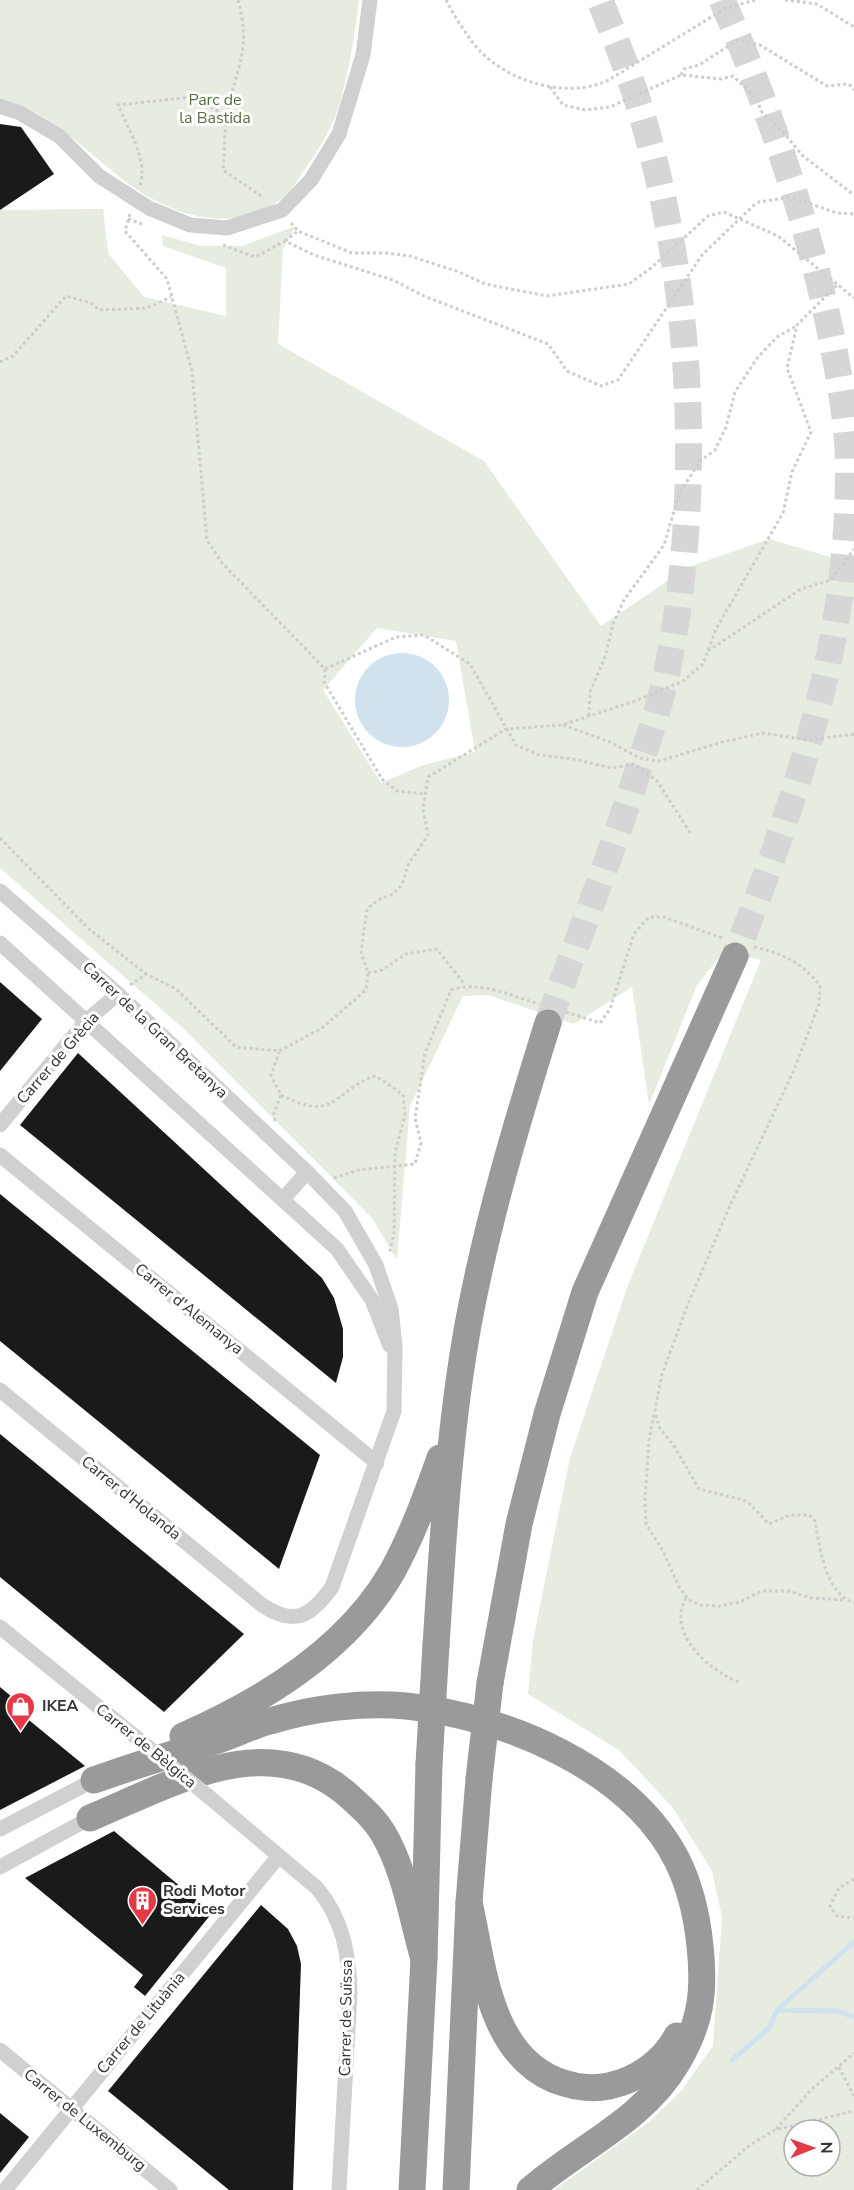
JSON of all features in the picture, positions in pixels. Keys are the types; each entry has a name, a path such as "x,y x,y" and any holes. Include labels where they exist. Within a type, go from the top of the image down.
{"highway":[{"path":"456,2190 469,1902 478,1779 490,1683 519,1524 548,1414 585,1292 735,947"},
{"path":"412,2190 424,1959 429,1764 454,1421 468,1326 487,1231 516,1124 550,1013"},
{"path":"94,1780 202,1728 271,1689 324,1653 362,1615 391,1573 423,1507 454,1421"},
{"path":"94,1780 268,1721 305,1712 406,1706 468,1715 539,1740 606,1782 640,1810 676,1859 689,1889 699,1925 704,1972 698,2018 677,2063 661,2087 620,2126 530,2190"},
{"path":"90,1818 216,1740"},
{"path":"90,1818 208,1769 248,1763 277,1762 323,1777 371,1816 383,1833 399,1872 424,1959"},
{"path":"469,1902 492,2003 506,2037 517,2053 533,2067 550,2078 579,2087 602,2088 628,2080 642,2073 673,2044 691,1999 700,1945"}],"street":[{"path":"0,106 20,113 59,136 99,176 149,208 190,225 227,228 282,210 311,180 339,134 363,55 370,0"},
{"name":"Carrer de la Gran Bretanya","path":"0,891 118,994 307,1172 345,1211 376,1265 391,1309 396,1363 394,1411 377,1463 332,1587 317,1609 298,1617 279,1617 262,1605"},
{"name":"Carrer de la Gran Bretanya","path":"0,943 338,1249 372,1300 396,1363"},
{"name":"Carrer de Grècia","path":"0,1125 86,1021 118,994"},
{"name":"Carrer d'Alemanya","path":"0,1155 377,1463"},
{"path":"284,1198 307,1172"},
{"name":"Carrer d'Holanda","path":"0,1390 262,1605"},
{"name":"Carrer de Bèlgica","path":"0,1627 208,1796"},
{"path":"0,1829 94,1780"},
{"name":"Carrer de Suïssa","path":"208,1796 317,1888 328,1901 346,1948 350,1994 339,2190"},
{"path":"0,1867 90,1818"},
{"name":"Carrer de Lituània","path":"5,2190 278,1857"},
{"name":"Carrer de Luxemburg","path":"0,2050 170,2190"}],"path":[{"path":"238,0 244,23 244,56 226,116 224,170 282,210 298,231 352,253 410,256 459,272 485,284 547,296 629,284 651,268 708,216 724,212 778,236 854,298"},
{"path":"446,0 456,18 488,58 515,75 550,87 580,88 607,81 726,8 755,0"},
{"path":"785,0 817,4 854,27"},
{"path":"681,75 684,69 699,65 738,40 760,45 827,86 849,84 854,90"},
{"path":"550,87 563,105 586,110 610,107 681,75 721,79 733,76 757,99 761,111 803,156 854,195"},
{"path":"226,116 191,97 117,105 138,155 143,177 124,231 166,279 192,371 207,540 222,563 325,669 324,682 382,779 396,791 425,794"},
{"path":"285,241 314,255 393,280 424,296 548,344 567,371 601,386 618,380 702,255 759,202 790,197 837,213 854,214"},
{"path":"128,219 146,225"},
{"path":"216,244 255,257 285,241 298,231"},
{"path":"589,716 590,692 605,657 613,624 624,600 664,545 679,494 700,461 715,450 726,427 735,392 758,357 777,337 797,325 837,285"},
{"path":"0,362 13,356 66,296 91,303 99,310 147,308 171,297"},
{"path":"0,838 89,929 146,974 176,989 236,1047 279,1051 322,1028 366,990 368,973 361,952 367,909 378,900 393,894 402,885 408,865 428,835 423,809 428,777 506,729 562,725 635,701 683,681 702,664 716,629 783,513 792,472 811,432 787,368 797,325"},
{"path":"707,652 801,589 831,580 854,549"},
{"path":"325,669 396,638 424,635 470,664 516,745 539,755 573,759 612,768 634,764 639,758"},
{"path":"562,725 610,742 639,758 659,761 722,742 763,733 808,740 854,734"},
{"path":"634,764 657,782 691,834"},
{"path":"319,1185 359,1170 415,1164 421,1143 415,1118 425,1053 451,990 465,985 478,986 550,1013 600,1023 610,1009 634,934 649,917 664,917 735,947 775,952 807,968 820,986 819,1004 794,1070 688,1304 662,1374 656,1414 649,1440 646,1524 687,1597 700,1605 719,1606 740,1602 762,1591 788,1591 812,1598 846,1600 854,1603"},
{"path":"368,973 382,970 406,954 437,949 465,985"},
{"path":"118,994 146,974"},
{"path":"279,1051 271,1076 281,1095 297,1103 318,1108 335,1102 372,1076 381,1079 403,1095 405,1115 395,1153 394,1234 389,1255 376,1265"},
{"path":"276,1144 274,1113 281,1095"},
{"path":"656,1414 659,1427 674,1446 699,1489 747,1501 769,1524 790,1515 808,1515 815,1521 832,1584 846,1600"},
{"path":"687,1597 681,1608 680,1621 686,1638 701,1657 722,1675 739,1682"},
{"path":"854,1879 839,1888 830,1906 837,1916 854,1918"},
{"path":"697,2190 750,2145 775,2130 810,2091 854,2053"},
{"path":"840,2067 854,2096"},
{"path":"775,2130 854,2111"}],"green space":[{"name":"Parc de la Bastida","path":"0,0 359,0 340,103 320,147 293,186 280,200 262,210 226,219 188,214 153,199 120,177 55,125 19,105 0,99"},
{"path":"103,209 108,253 144,297 226,316 226,268 163,246 162,235 201,246 242,246 296,226 283,249 278,344 484,461 601,626 688,567 769,539 854,564 854,2190 554,2190 649,2122 681,2091 713,2046 722,1917 712,1871 673,1808 619,1750 528,1694 533,1640 570,1458 628,1285 761,960 724,951 697,985 649,1105 632,987 574,1024 488,995 463,996 410,1106 397,1260 372,1218 185,1030 0,868 0,210","holes":["377,628 456,641 475,752 423,765 381,783 323,690"]}],"water":[{"path":"402,653 420,657 435,667 445,682 449,700 445,718 435,733 420,743 402,747 384,743 369,733 359,718 355,700 359,682 369,667 384,657"}],"building":[{"path":"0,124 21,127 54,174 0,210"},
{"path":"0,982 42,1019 0,1071"},
{"path":"78,1053 322,1278 334,1298 343,1329 343,1357 336,1383 20,1125"},
{"path":"0,1194 320,1455 279,1569 0,1341"},
{"path":"0,1434 244,1634 164,1712 0,1577"},
{"name":"IKEA","path":"0,1687 18,1702 13,1707 85,1766 0,1810"},
{"name":"Rodi Motor Services","path":"114,1831 212,1913 145,1996 134,1987 143,1975 25,1878"},
{"path":"261,1905 288,1929 297,1946 301,1964 293,2190 229,2190 108,2091"},
{"path":"0,2113 29,2137 0,2173"}],"waterway":[{"path":"732,2060 769,2028 777,2010 854,1942"},
{"path":"777,2010 837,2011 854,2017"}],"tunnel":[{"path":"548,1023 624,813 659,703 678,609 685,539 688,397 673,255 660,186 643,119 629,74 600,0"},
{"path":"722,0 773,128 814,260 834,350 848,449 847,514 842,579 832,644 818,708 780,834 735,956"}],"place":[{"name":"IKEA","path":"21,1732"},
{"name":"Rodi Motor Services","path":"142,1926"}]}
